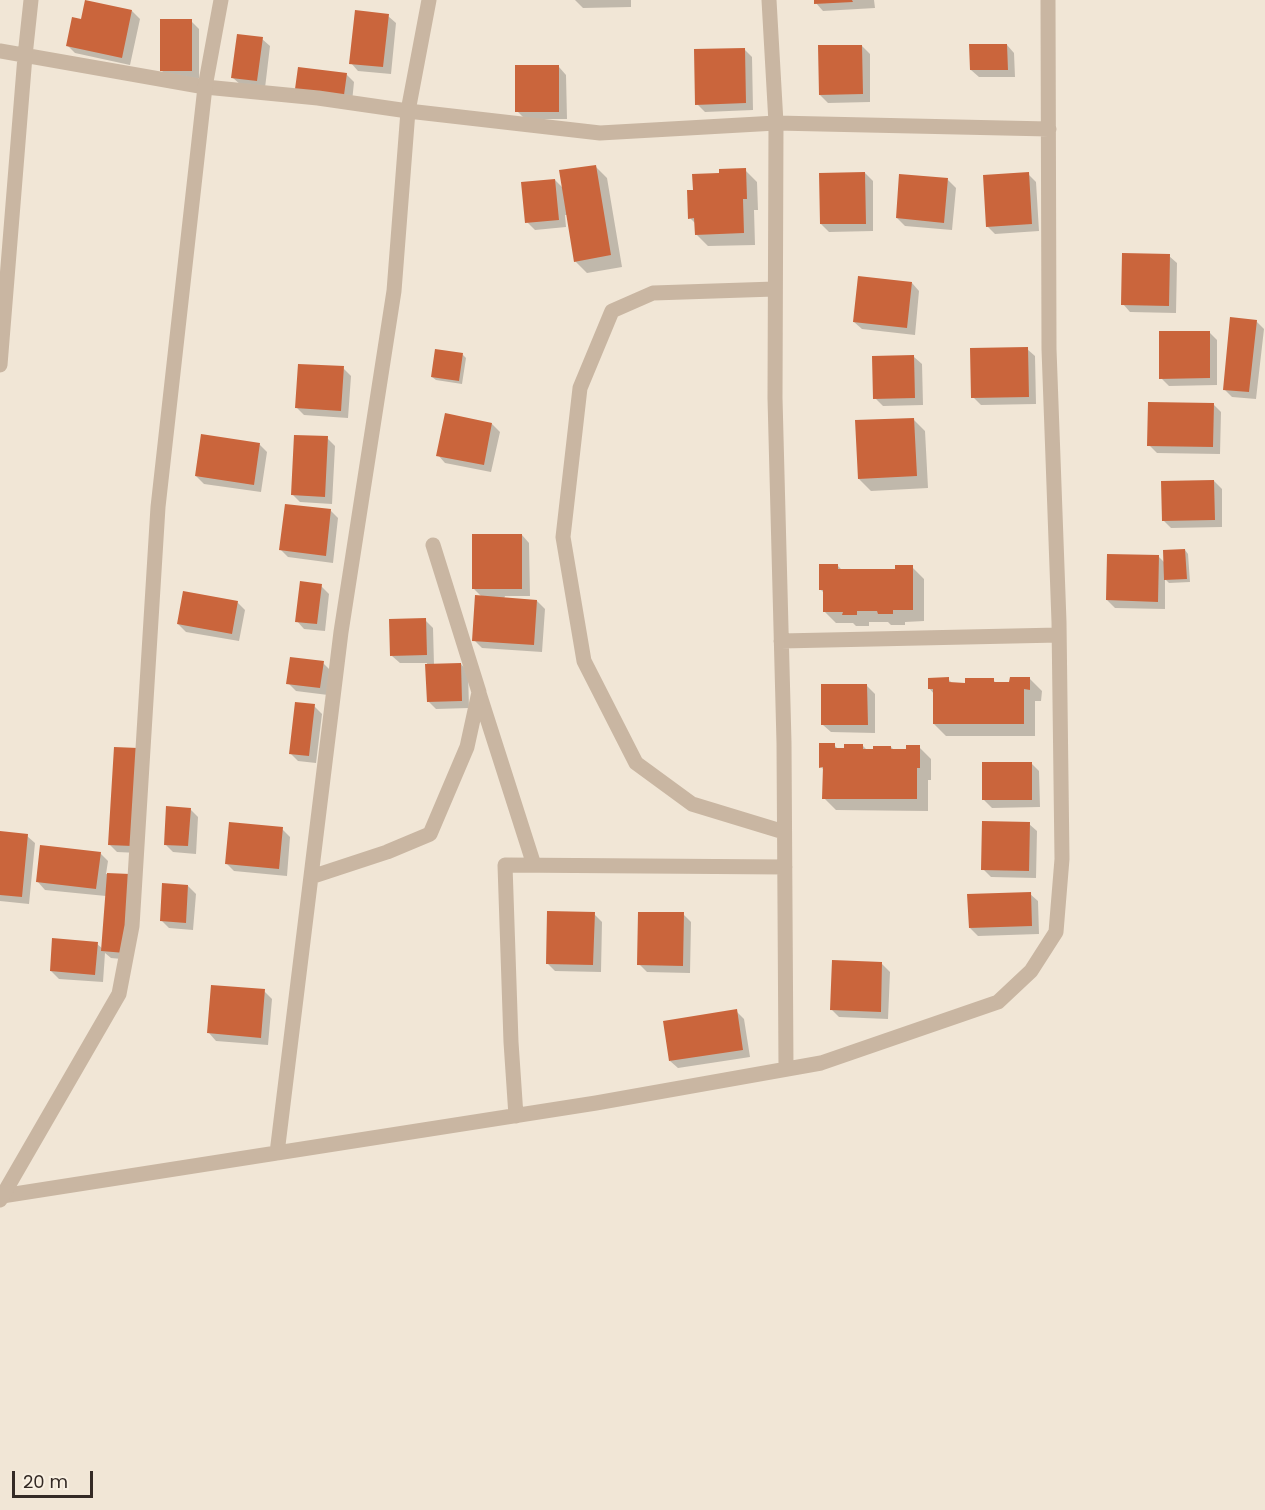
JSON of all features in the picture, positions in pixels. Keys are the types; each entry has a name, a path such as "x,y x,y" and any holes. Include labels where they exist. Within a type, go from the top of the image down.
{"street":[{"path":"0,365 25,56 32,0"},
{"path":"1,1198 118,994 132,926 158,507 205,87 221,0"},
{"path":"277,1153 341,632 394,291 408,111 429,0"},
{"path":"769,0 776,123 775,398 784,743 786,1069"},
{"path":"1,1198 596,1103 821,1063 998,1002 1031,971 1056,932 1062,859 1059,635 1049,349 1048,0"},
{"path":"0,51 205,87 318,98 408,111 600,133 776,123 1049,129"},
{"path":"775,289 652,292 612,310 580,388 563,537 584,662 636,763 692,804 784,832"},
{"path":"434,545 452,610 534,865"},
{"path":"781,641 1059,635"},
{"path":"312,877 387,852 430,834 467,747 479,692"},
{"path":"516,1116 505,865 785,867"}],"building":[{"path":"85,0 132,10 122,58 66,46 72,17 81,19"},
{"path":"814,0 852,0 853,2 814,4"},
{"path":"355,10 389,14 383,67 349,64"},
{"path":"160,19 192,19 192,71 160,71"},
{"path":"237,34 263,37 257,81 231,78"},
{"path":"969,44 1007,44 1008,70 970,70"},
{"path":"818,45 862,45 863,94 819,95"},
{"path":"745,48 746,103 695,105 694,49"},
{"path":"515,65 559,65 559,112 515,112"},
{"path":"298,67 347,73 344,95 295,89"},
{"path":"596,165 611,255 574,262 559,170"},
{"path":"746,168 747,199 743,199 744,233 695,235 694,218 688,219 687,190 693,190 692,174 719,173 719,169"},
{"path":"865,172 866,224 820,224 819,173"},
{"path":"1029,172 1032,224 986,227 983,175"},
{"path":"899,174 948,178 944,223 896,218"},
{"path":"555,179 559,220 525,223 521,182"},
{"path":"1122,253 1170,254 1169,306 1121,305"},
{"path":"858,276 912,282 907,328 853,322"},
{"path":"1230,317 1257,320 1249,392 1223,390"},
{"path":"1159,331 1210,331 1210,378 1159,379"},
{"path":"1028,347 1029,397 971,398 970,348"},
{"path":"435,349 463,353 459,381 431,377"},
{"path":"914,355 915,398 873,399 872,356"},
{"path":"298,364 344,366 341,411 295,408"},
{"path":"1148,402 1214,403 1213,447 1147,446"},
{"path":"445,413 492,423 484,465 436,456"},
{"path":"914,418 917,476 858,479 855,420"},
{"path":"201,434 260,443 254,485 195,476"},
{"path":"294,435 328,436 325,497 291,495"},
{"path":"1214,480 1215,520 1162,521 1161,481"},
{"path":"285,504 331,509 326,556 279,550"},
{"path":"472,534 522,534 522,589 472,589"},
{"path":"1185,549 1187,579 1164,580 1163,550"},
{"path":"1107,554 1159,555 1158,602 1106,600"},
{"path":"819,564 838,564 838,569 895,569 895,565 913,565 913,610 893,610 893,614 857,611 857,615 823,612 823,590 819,590"},
{"path":"300,581 322,584 317,624 295,622"},
{"path":"183,591 238,601 232,634 177,624"},
{"path":"475,595 537,600 534,645 472,641"},
{"path":"426,618 427,655 390,656 389,619"},
{"path":"290,657 324,661 320,688 286,684"},
{"path":"461,663 462,701 427,702 425,664"},
{"path":"949,677 949,682 965,683 965,678 994,678 994,682 1009,682 1010,677 1030,677 1030,690 1024,689 1024,724 933,724 933,689 928,689 928,678"},
{"path":"821,684 867,684 868,725 821,725"},
{"path":"295,702 315,704 309,756 289,754"},
{"path":"819,743 835,743 835,748 844,748 844,744 863,744 863,749 873,749 873,746 891,746 891,749 906,749 906,745 920,745 917,799 822,799 823,767 819,768"},
{"path":"114,747 138,748 132,846 108,845"},
{"path":"982,762 1032,762 1032,800 982,800"},
{"path":"166,806 191,808 188,846 164,845"},
{"path":"982,821 1030,822 1029,871 981,870"},
{"path":"229,822 283,827 279,869 225,864"},
{"path":"0,831 28,834 22,897 0,895"},
{"path":"40,845 101,852 96,889 36,882"},
{"path":"107,873 130,874 125,953 101,951"},
{"path":"162,883 188,885 186,923 160,921"},
{"path":"1031,892 1032,926 969,928 967,894"},
{"path":"547,911 595,912 593,965 546,964"},
{"path":"638,912 684,912 683,966 637,965"},
{"path":"52,938 98,942 95,975 50,971"},
{"path":"832,960 882,962 881,1012 830,1010"},
{"path":"211,985 265,989 261,1038 207,1033"},
{"path":"737,1009 743,1050 669,1061 663,1021"}]}
